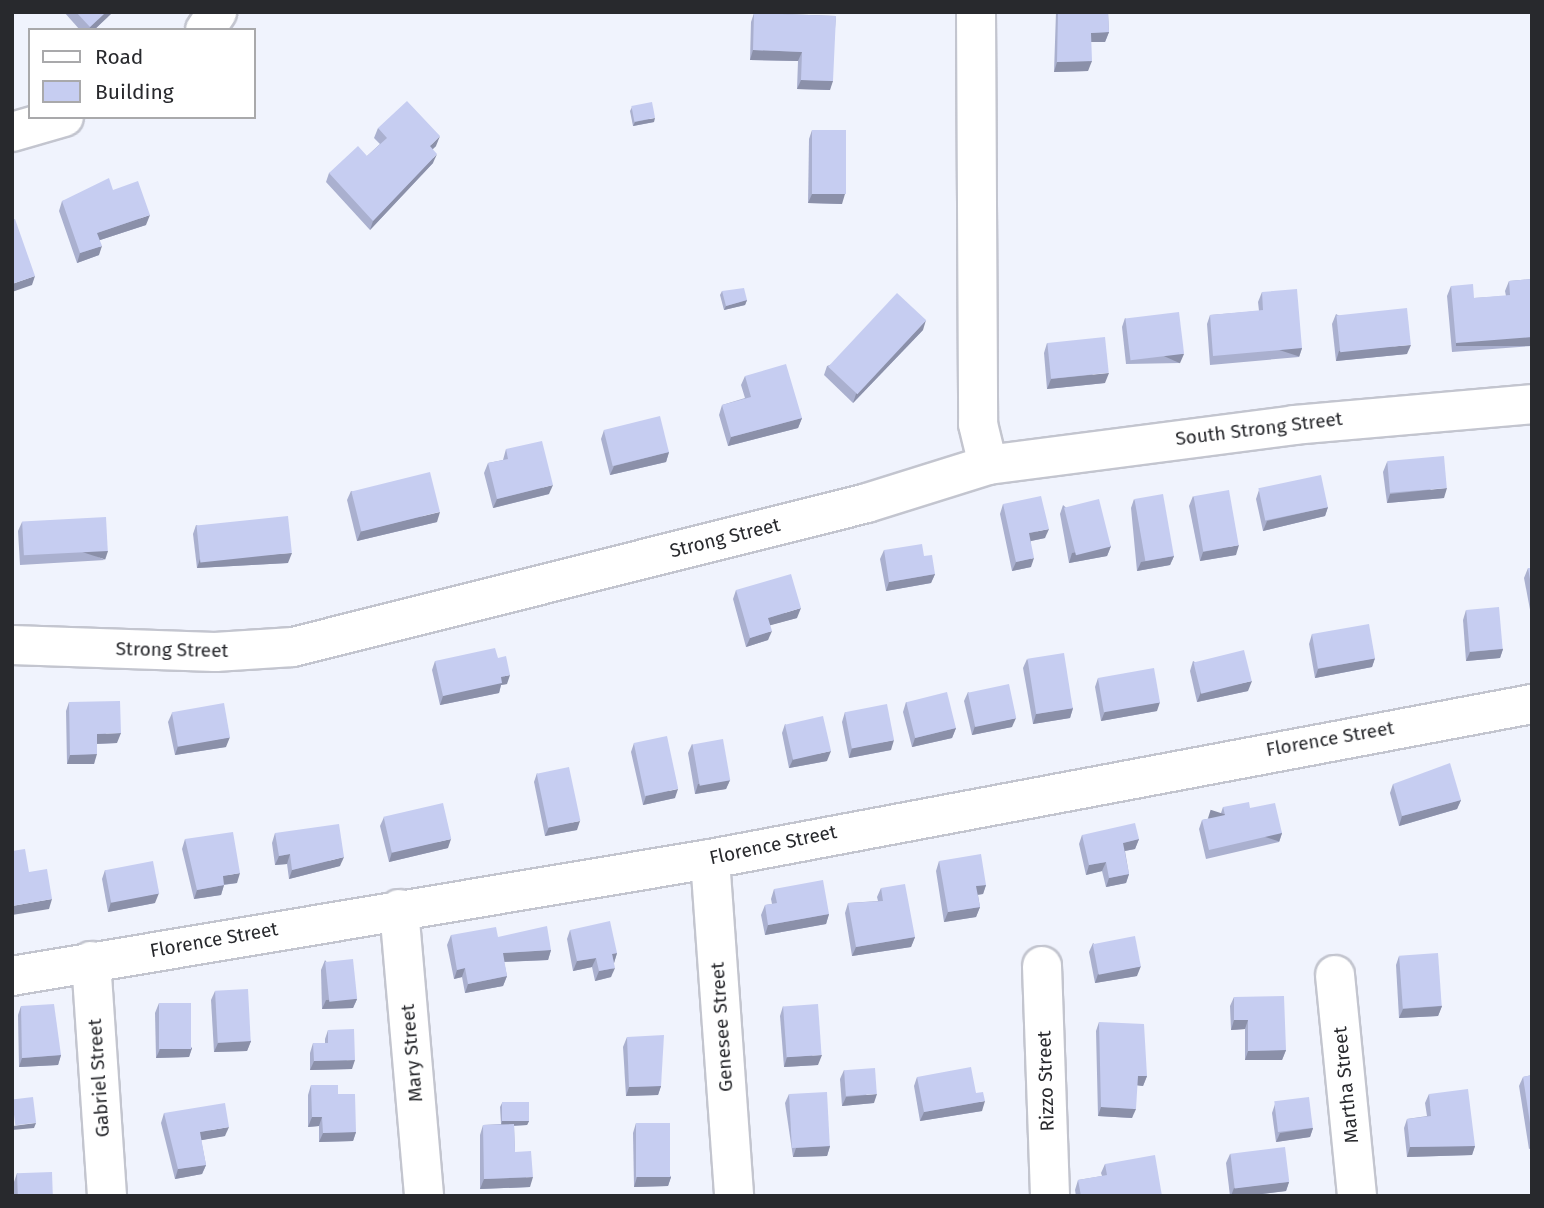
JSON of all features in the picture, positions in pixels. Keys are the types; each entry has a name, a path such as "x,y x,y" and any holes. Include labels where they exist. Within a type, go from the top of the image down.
{"street":[{"path":"206,28 217,12"},
{"path":"976,12 978,424 988,465"},
{"path":"12,132 57,119"},
{"name":"South Strong Street","path":"988,465 1294,425 1532,404"},
{"name":"Strong Street","path":"12,645 215,652 293,647 867,503 988,465"},
{"name":"Florence Street","path":"12,976 399,909 710,859 1532,704"},
{"name":"Genesee Street","path":"710,859 734,1196"},
{"name":"Mary Street","path":"399,909 424,1196"},
{"name":"Gabriel Street","path":"91,961 107,1196"},
{"name":"Rizzo Street","path":"1042,966 1050,1196"},
{"name":"Martha Street","path":"1335,975 1357,1196"}],"building":[{"path":"76,12 106,12 90,27"},
{"path":"1058,12 1108,12 1109,32 1091,33 1092,61 1057,62"},
{"path":"754,13 836,16 833,81 801,80 802,52 753,50"},
{"path":"407,101 440,136 430,146 437,154 373,221 329,173 358,146 367,156 387,138 378,128"},
{"path":"652,102 655,118 634,122 631,106"},
{"path":"812,130 846,130 846,194 812,194"},
{"path":"109,178 113,190 138,181 150,215 97,233 102,246 80,253 62,201"},
{"path":"15,219 35,276 12,284 12,220"},
{"path":"1532,279 1532,337 1456,343 1451,286 1473,284 1474,298 1510,295 1509,281"},
{"path":"744,288 747,300 726,306 722,291"},
{"path":"1297,289 1302,348 1213,356 1210,315 1263,310 1262,292"},
{"path":"897,293 926,320 857,394 828,367"},
{"path":"1407,308 1411,345 1340,352 1336,315"},
{"path":"1179,312 1184,354 1131,360 1125,319"},
{"path":"1105,337 1109,373 1051,379 1047,343"},
{"path":"786,364 802,418 731,437 722,405 751,397 745,376"},
{"path":"660,416 669,452 613,466 604,430"},
{"path":"542,441 553,485 497,499 488,463 508,459 506,449"},
{"path":"1444,456 1447,488 1390,493 1387,461"},
{"path":"430,472 440,512 361,531 351,492"},
{"path":"1321,475 1328,507 1265,521 1258,488"},
{"path":"1229,490 1239,545 1203,551 1194,496"},
{"path":"1163,494 1174,556 1145,561 1134,499"},
{"path":"1041,496 1049,529 1029,533 1034,558 1016,562 1003,504"},
{"path":"1099,499 1111,547 1076,555 1064,508"},
{"path":"288,516 292,553 200,562 197,526"},
{"path":"106,517 108,551 24,555 22,521"},
{"path":"922,544 924,556 932,555 935,574 889,582 884,550"},
{"path":"1528,568 1532,568 1532,591"},
{"path":"791,574 801,608 768,618 772,631 750,638 736,590"},
{"path":"1499,607 1503,649 1470,652 1466,610"},
{"path":"1369,624 1375,658 1318,669 1312,634"},
{"path":"495,648 498,658 506,656 510,675 501,677 502,683 443,696 435,661"},
{"path":"1244,650 1252,681 1201,694 1194,663"},
{"path":"1064,653 1073,708 1036,714 1027,659"},
{"path":"1154,668 1160,702 1104,712 1098,678"},
{"path":"1009,684 1016,718 975,727 968,693"},
{"path":"947,692 956,728 915,738 906,702"},
{"path":"120,701 121,733 97,734 97,754 70,755 69,702"},
{"path":"224,703 230,737 178,747 172,712"},
{"path":"887,704 894,740 852,749 845,712"},
{"path":"823,716 831,751 793,760 785,725"},
{"path":"667,736 678,789 645,796 634,743"},
{"path":"723,739 730,780 700,786 692,744"},
{"path":"1450,763 1461,800 1402,816 1393,784"},
{"path":"569,767 580,821 548,828 537,774"},
{"path":"1249,802 1250,808 1275,803 1282,833 1209,850 1202,820 1225,815 1223,807"},
{"path":"443,803 451,839 392,853 384,817"},
{"path":"1135,823 1139,839 1123,843 1129,874 1109,878 1106,862 1089,865 1082,835"},
{"path":"339,824 344,857 292,870 290,854 279,856 275,833"},
{"path":"233,832 240,873 223,876 224,885 197,890 185,839"},
{"path":"25,849 29,872 47,869 52,899 12,906 12,851"},
{"path":"981,854 986,885 976,886 980,907 948,912 939,861"},
{"path":"153,861 159,893 111,903 105,870"},
{"path":"823,880 829,914 768,925 765,905 777,903 774,889"},
{"path":"905,884 915,937 856,947 848,903 883,901 881,888"},
{"path":"610,921 617,953 612,954 615,968 599,971 596,958 577,961 570,930"},
{"path":"547,926 551,950 503,953 507,976 468,984 465,968 457,970 451,935 496,927 498,937"},
{"path":"1135,936 1141,966 1099,975 1093,944"},
{"path":"1438,953 1442,1006 1403,1009 1399,956"},
{"path":"353,959 357,999 329,1002 325,962"},
{"path":"248,989 251,1041 218,1043 215,991"},
{"path":"1284,996 1286,1050 1248,1051 1248,1020 1234,1020 1234,997"},
{"path":"159,1003 191,1003 191,1049 159,1049"},
{"path":"54,1004 61,1055 22,1058 21,1006"},
{"path":"818,1004 822,1055 787,1057 783,1006"},
{"path":"1099,1022 1144,1024 1147,1076 1138,1076 1136,1109 1101,1107"},
{"path":"354,1029 355,1060 314,1061 313,1043 328,1043 328,1030"},
{"path":"664,1035 661,1086 629,1087 627,1037"},
{"path":"971,1067 976,1093 983,1092 985,1101 924,1112 917,1077"},
{"path":"875,1068 877,1094 846,1096 844,1070"},
{"path":"1532,1075 1532,1136 1523,1077"},
{"path":"311,1085 338,1085 338,1094 355,1094 356,1132 323,1133 322,1117 312,1117"},
{"path":"1468,1089 1475,1146 1410,1147 1407,1119 1431,1116 1429,1094"},
{"path":"827,1092 830,1146 792,1148 789,1094"},
{"path":"33,1097 36,1123 15,1125 12,1100"},
{"path":"1309,1097 1313,1128 1278,1132 1274,1101"},
{"path":"502,1102 529,1102 529,1121 502,1121"},
{"path":"225,1103 229,1127 200,1132 206,1165 178,1169 164,1113"},
{"path":"636,1123 670,1123 670,1177 636,1177"},
{"path":"514,1124 515,1152 531,1151 533,1177 484,1179 483,1125"},
{"path":"1285,1147 1289,1182 1235,1188 1230,1154"},
{"path":"1155,1155 1162,1196 1081,1196 1078,1180 1107,1175 1105,1164"},
{"path":"52,1172 53,1196 18,1196 17,1173"}]}
